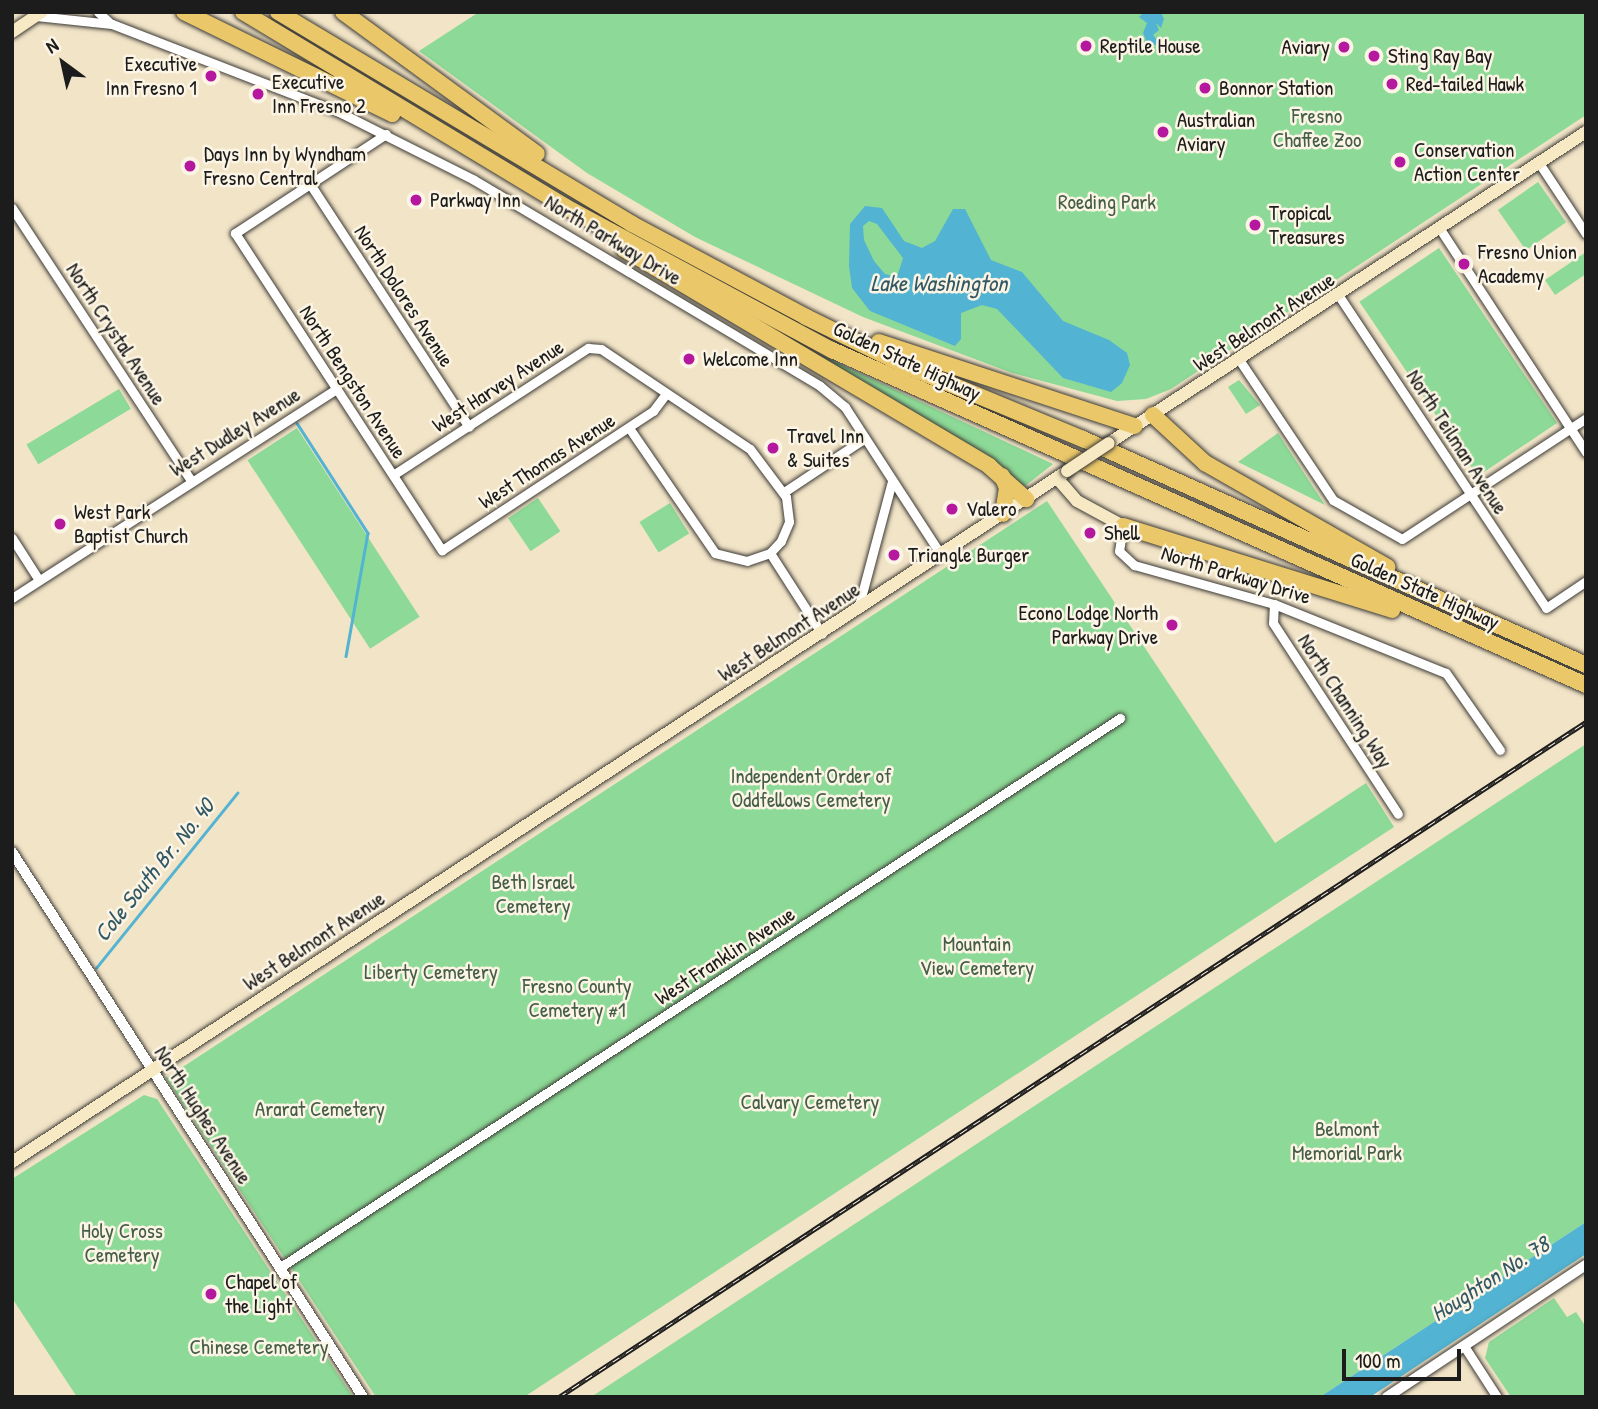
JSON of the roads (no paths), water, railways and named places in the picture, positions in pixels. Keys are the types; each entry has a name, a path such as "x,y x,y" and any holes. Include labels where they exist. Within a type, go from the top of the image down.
{"highway":[{"path":"184,12 428,134 449,136"},
{"name":"Golden State Highway","path":"243,12 566,207 881,374 1586,685"},
{"name":"Golden State Highway","path":"278,12 632,224 806,317 904,365 1083,439 1500,629 1586,665"},
{"path":"343,12 632,224"},
{"path":"566,207 633,256 734,312 1002,476 1026,499"},
{"path":"806,317 999,384 1135,426"},
{"path":"1153,415 1205,463 1500,629"},
{"path":"1002,476 1007,488 1003,514"},
{"path":"1124,526 1471,635"}],"main road":[{"path":"12,32 39,14"},
{"name":"West Belmont Avenue","path":"12,1162 822,634 1135,426 1240,361 1586,132"},
{"path":"1062,474 1077,501 1124,526"}],"street":[{"name":"North Parkway Drive","path":"98,12 112,24"},
{"name":"North Parkway Drive","path":"39,14 112,24 278,87 386,134 474,180 820,386 845,407 941,555"},
{"path":"310,184 386,134"},
{"path":"1539,163 1586,234"},
{"name":"North Bengston Avenue","path":"310,184 235,233 443,550"},
{"name":"North Dolores Avenue","path":"310,184 469,426"},
{"name":"North Crystal Avenue","path":"12,208 191,480"},
{"path":"1440,229 1586,452"},
{"name":"North Teilman Avenue","path":"1339,296 1546,608 1586,581"},
{"name":"West Harvey Avenue","path":"393,475 588,348 601,349 665,395"},
{"path":"1240,361 1333,499 1402,539 1586,418"},
{"name":"West Dudley Avenue","path":"12,598 191,480 336,389"},
{"path":"629,428 709,549 740,561 770,553 789,522 784,492 737,438 665,395"},
{"name":"West Thomas Avenue","path":"443,550 629,428 653,411 665,395"},
{"path":"784,492 865,438"},
{"path":"857,611 892,481"},
{"name":"North Parkway Drive","path":"1124,526 1119,551 1127,561 1274,604 1446,673 1500,750"},
{"path":"12,538 39,580"},
{"path":"770,553 822,634"},
{"name":"North Channing Way","path":"1274,604 1273,623 1398,814"},
{"name":"West Franklin Avenue","path":"279,1268 1120,718"},
{"name":"North Hughes Avenue","path":"12,852 363,1397"},
{"path":"1387,1397 1586,1265"},
{"path":"1464,1346 1497,1397"}],"water":[{"path":"1144,12 1161,12 1164,19 1161,28 1156,23 1159,30 1153,35 1160,43 1149,47 1143,33 1147,23 1139,17"},
{"name":"Lake Washington","path":"865,206 882,208 904,241 922,248 935,241 953,209 965,209 991,260 1022,272 1063,321 1109,340 1127,353 1130,365 1122,383 1111,392 1063,378 997,309 982,305 961,313 961,339 955,346 870,311 852,288 849,266 850,224","holes":["869,221 877,224 903,258 897,277 885,274 874,261 864,240 863,226"]},
{"path":"1586,1222 1586,1254 1370,1397 1320,1397"}],"waterway":[{"name":"Cole South Br. No. 40","path":"297,423 368,533 346,656"},
{"name":"Cole South Br. No. 40","path":"96,968 237,793"}],"railway":[{"path":"559,1397 1586,722"}],"place":[{"name":"Reptile House","path":"1086,46"},
{"name":"Aviary","path":"1344,47"},
{"name":"Sting Ray Bay","path":"1374,56"},
{"name":"Executive Inn Fresno 1","path":"211,76"},
{"name":"Red-tailed Hawk","path":"1392,84"},
{"name":"Bonnor Station","path":"1205,88"},
{"name":"Executive Inn Fresno 2","path":"258,94"},
{"name":"Australian Aviary","path":"1163,132"},
{"name":"Conservation Action Center","path":"1400,162"},
{"name":"Days Inn by Wyndham Fresno Central","path":"190,166"},
{"name":"Parkway Inn","path":"416,200"},
{"name":"Tropical Treasures","path":"1255,225"},
{"name":"Fresno Union Academy","path":"1464,264"},
{"name":"Welcome Inn","path":"689,359"},
{"name":"Travel Inn & Suites","path":"773,448"},
{"name":"Valero","path":"952,509"},
{"name":"West Park Baptist Church","path":"60,524"},
{"name":"Shell","path":"1090,533"},
{"name":"Triangle Burger","path":"894,555"},
{"name":"Econo Lodge North Parkway Drive","path":"1172,625"},
{"name":"Chapel of the Light","path":"211,1294"}],"park label":[{"name":"Fresno Chaffee Zoo","path":"1317,128"},
{"name":"Roeding Park","path":"1107,202"},
{"name":"Independent Order of Oddfellows Cemetery","path":"811,788"},
{"name":"Beth Israel Cemetery","path":"533,894"},
{"name":"Mountain View Cemetery","path":"977,956"},
{"name":"Liberty Cemetery","path":"431,972"},
{"name":"Fresno County Cemetery #1","path":"577,998"},
{"name":"Calvary Cemetery","path":"810,1102"},
{"name":"Ararat Cemetery","path":"320,1109"},
{"name":"Belmont Memorial Park","path":"1347,1141"},
{"name":"Holy Cross Cemetery","path":"122,1243"},
{"name":"Chinese Cemetery","path":"259,1347"}],"water label":[{"name":"Houghton No. 78","path":"1490,1279"}]}
